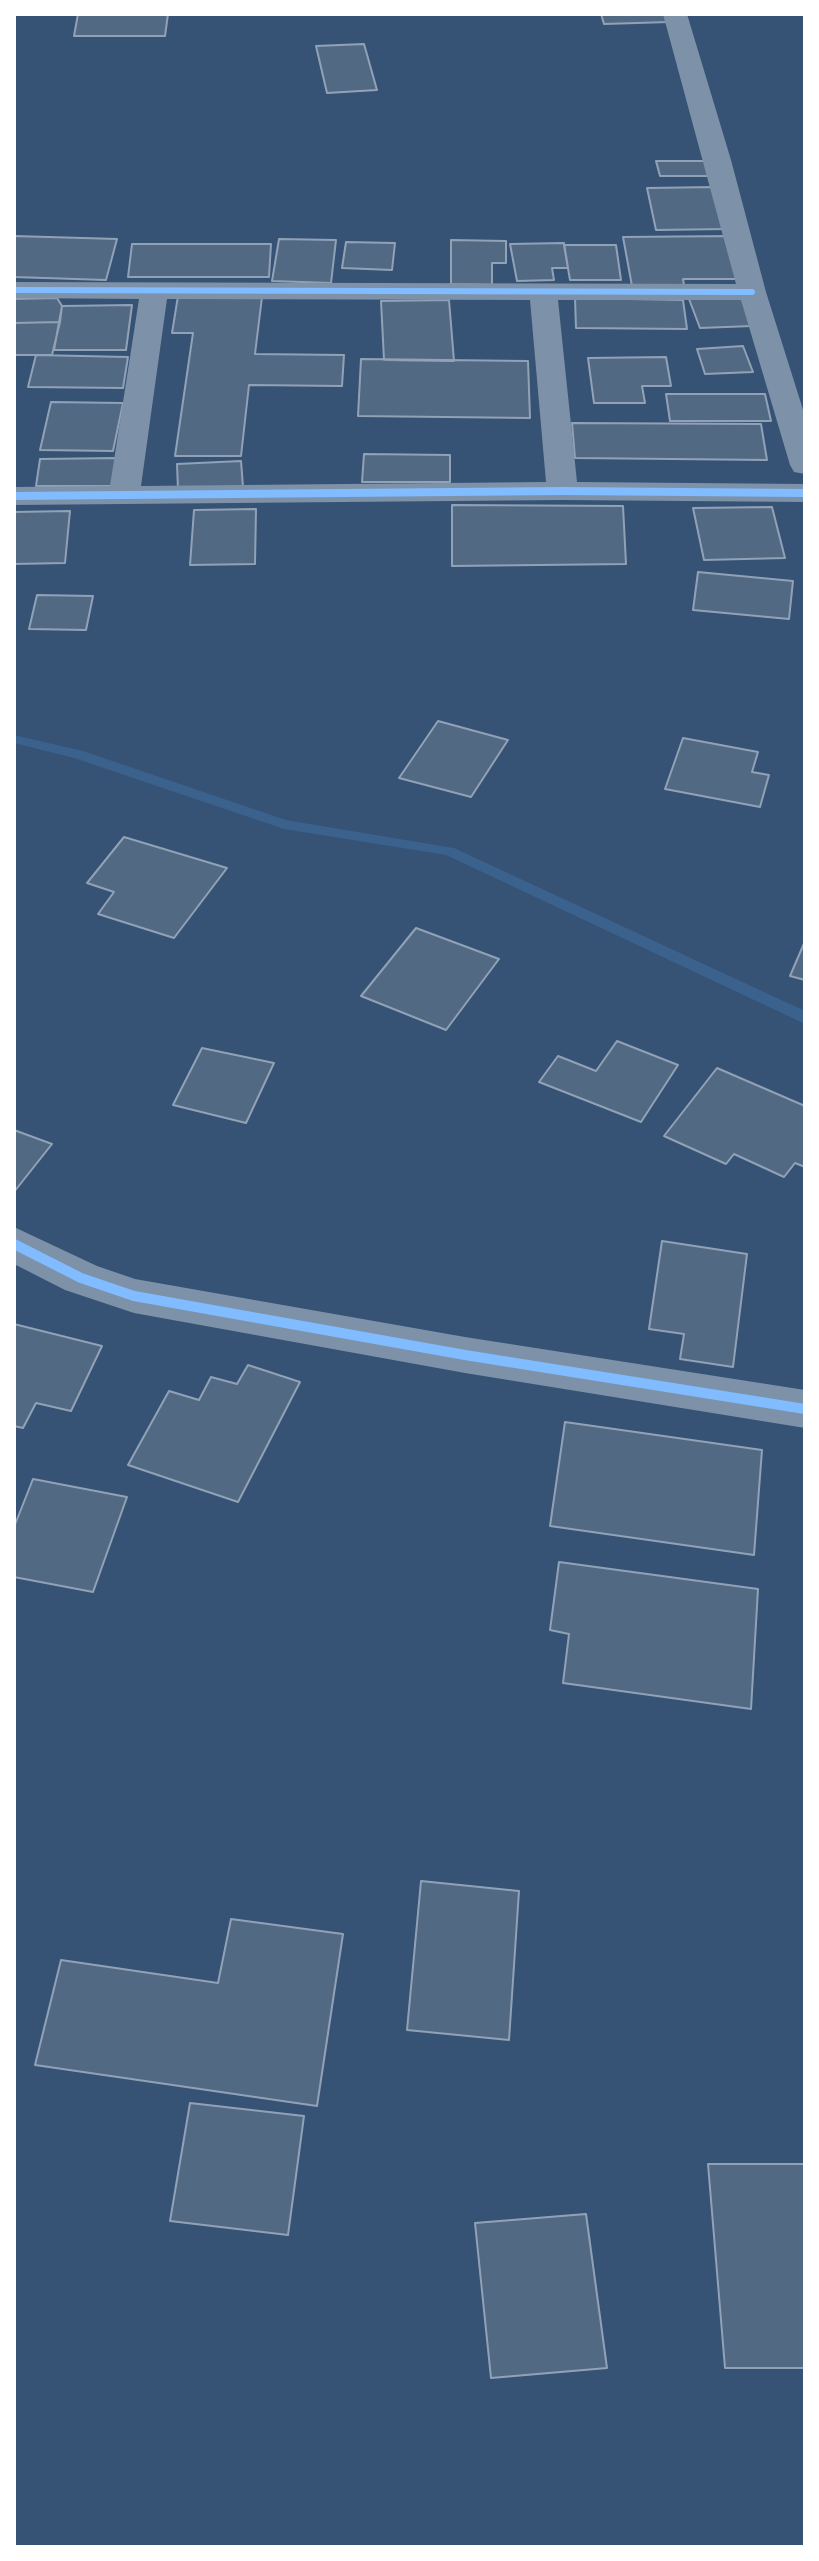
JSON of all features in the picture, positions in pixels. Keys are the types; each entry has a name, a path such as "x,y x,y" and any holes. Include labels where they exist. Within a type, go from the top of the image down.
{"street":[{"path":"675,14 718,160 752,292 805,465"},
{"path":"124,497 154,289"},
{"path":"14,290 752,292"},
{"path":"543,291 562,491"},
{"path":"14,496 562,491 805,493"},
{"path":"14,1244 81,1278 134,1296 465,1355 805,1409"}],"building":[{"path":"78,14 168,14 165,36 74,36"},
{"path":"601,14 667,14 669,22 604,24"},
{"path":"364,44 377,90 327,93 316,46"},
{"path":"656,161 711,161 715,176 660,176"},
{"path":"715,187 727,229 656,230 647,188"},
{"path":"14,236 117,239 106,280 14,277"},
{"path":"731,236 741,279 683,279 684,285 632,286 623,237"},
{"path":"279,239 336,240 331,283 272,281"},
{"path":"451,240 506,241 506,263 492,263 492,285 451,284"},
{"path":"346,242 395,243 392,270 342,268"},
{"path":"564,243 568,268 552,268 554,280 517,281 510,244"},
{"path":"132,244 271,244 269,277 128,277"},
{"path":"564,245 616,245 621,280 570,280"},
{"path":"178,296 262,297 255,354 344,355 342,386 249,385 241,456 175,456 193,333 172,333"},
{"path":"741,297 752,326 700,328 689,299"},
{"path":"57,298 62,306 60,322 14,323 14,299"},
{"path":"575,298 683,300 687,329 576,328"},
{"path":"449,300 454,361 384,360 381,301"},
{"path":"132,305 126,350 54,350 62,306"},
{"path":"60,322 52,355 14,355 14,323"},
{"path":"743,346 753,372 705,374 697,349"},
{"path":"36,355 128,357 123,388 28,387"},
{"path":"666,357 671,386 642,386 645,403 594,403 588,358"},
{"path":"361,359 528,361 530,418 358,416"},
{"path":"666,394 765,394 771,421 670,421"},
{"path":"51,402 123,403 113,451 40,450"},
{"path":"572,423 761,424 767,460 575,458"},
{"path":"364,454 450,455 450,482 362,482"},
{"path":"118,458 114,486 36,486 40,459"},
{"path":"241,461 243,487 178,490 177,464"},
{"path":"452,505 623,506 626,564 452,566"},
{"path":"772,507 785,558 704,560 693,508"},
{"path":"256,509 255,564 190,565 194,510"},
{"path":"70,511 65,563 14,564 14,512"},
{"path":"698,572 793,581 789,619 693,610"},
{"path":"37,595 93,596 86,630 29,629"},
{"path":"438,721 508,740 471,797 399,778"},
{"path":"683,738 758,752 752,772 769,775 760,807 665,789"},
{"path":"124,837 227,868 174,938 98,914 114,892 87,883"},
{"path":"416,928 499,959 446,1030 361,996"},
{"path":"805,941 805,980 790,976"},
{"path":"617,1041 678,1065 641,1122 539,1082 558,1056 596,1071"},
{"path":"202,1048 274,1063 246,1123 173,1105"},
{"path":"717,1068 805,1106 805,1167 795,1163 784,1177 734,1154 726,1164 664,1136"},
{"path":"14,1130 52,1144 14,1192"},
{"path":"662,1241 747,1254 733,1367 680,1359 684,1334 649,1329"},
{"path":"14,1324 102,1346 71,1411 36,1403 23,1428 14,1426"},
{"path":"248,1365 300,1382 238,1502 128,1465 169,1391 199,1400 211,1377 237,1384"},
{"path":"565,1422 762,1450 754,1555 550,1526"},
{"path":"33,1479 127,1497 93,1592 14,1577 14,1527"},
{"path":"559,1562 758,1589 751,1709 563,1683 569,1634 550,1630"},
{"path":"421,1881 519,1891 509,2040 407,2030"},
{"path":"231,1919 343,1934 317,2106 35,2065 61,1960 218,1983"},
{"path":"190,2103 304,2116 288,2235 170,2221"},
{"path":"708,2164 805,2164 805,2368 725,2368"},
{"path":"586,2214 607,2368 491,2378 475,2223"}],"waterway":[{"path":"14,739 78,754 284,824 449,851 805,1018"}],"cycle path":[{"path":"14,290 752,292"},
{"path":"14,496 562,491 805,493"},
{"path":"14,1244 81,1278 134,1296 465,1355 805,1409"}]}
